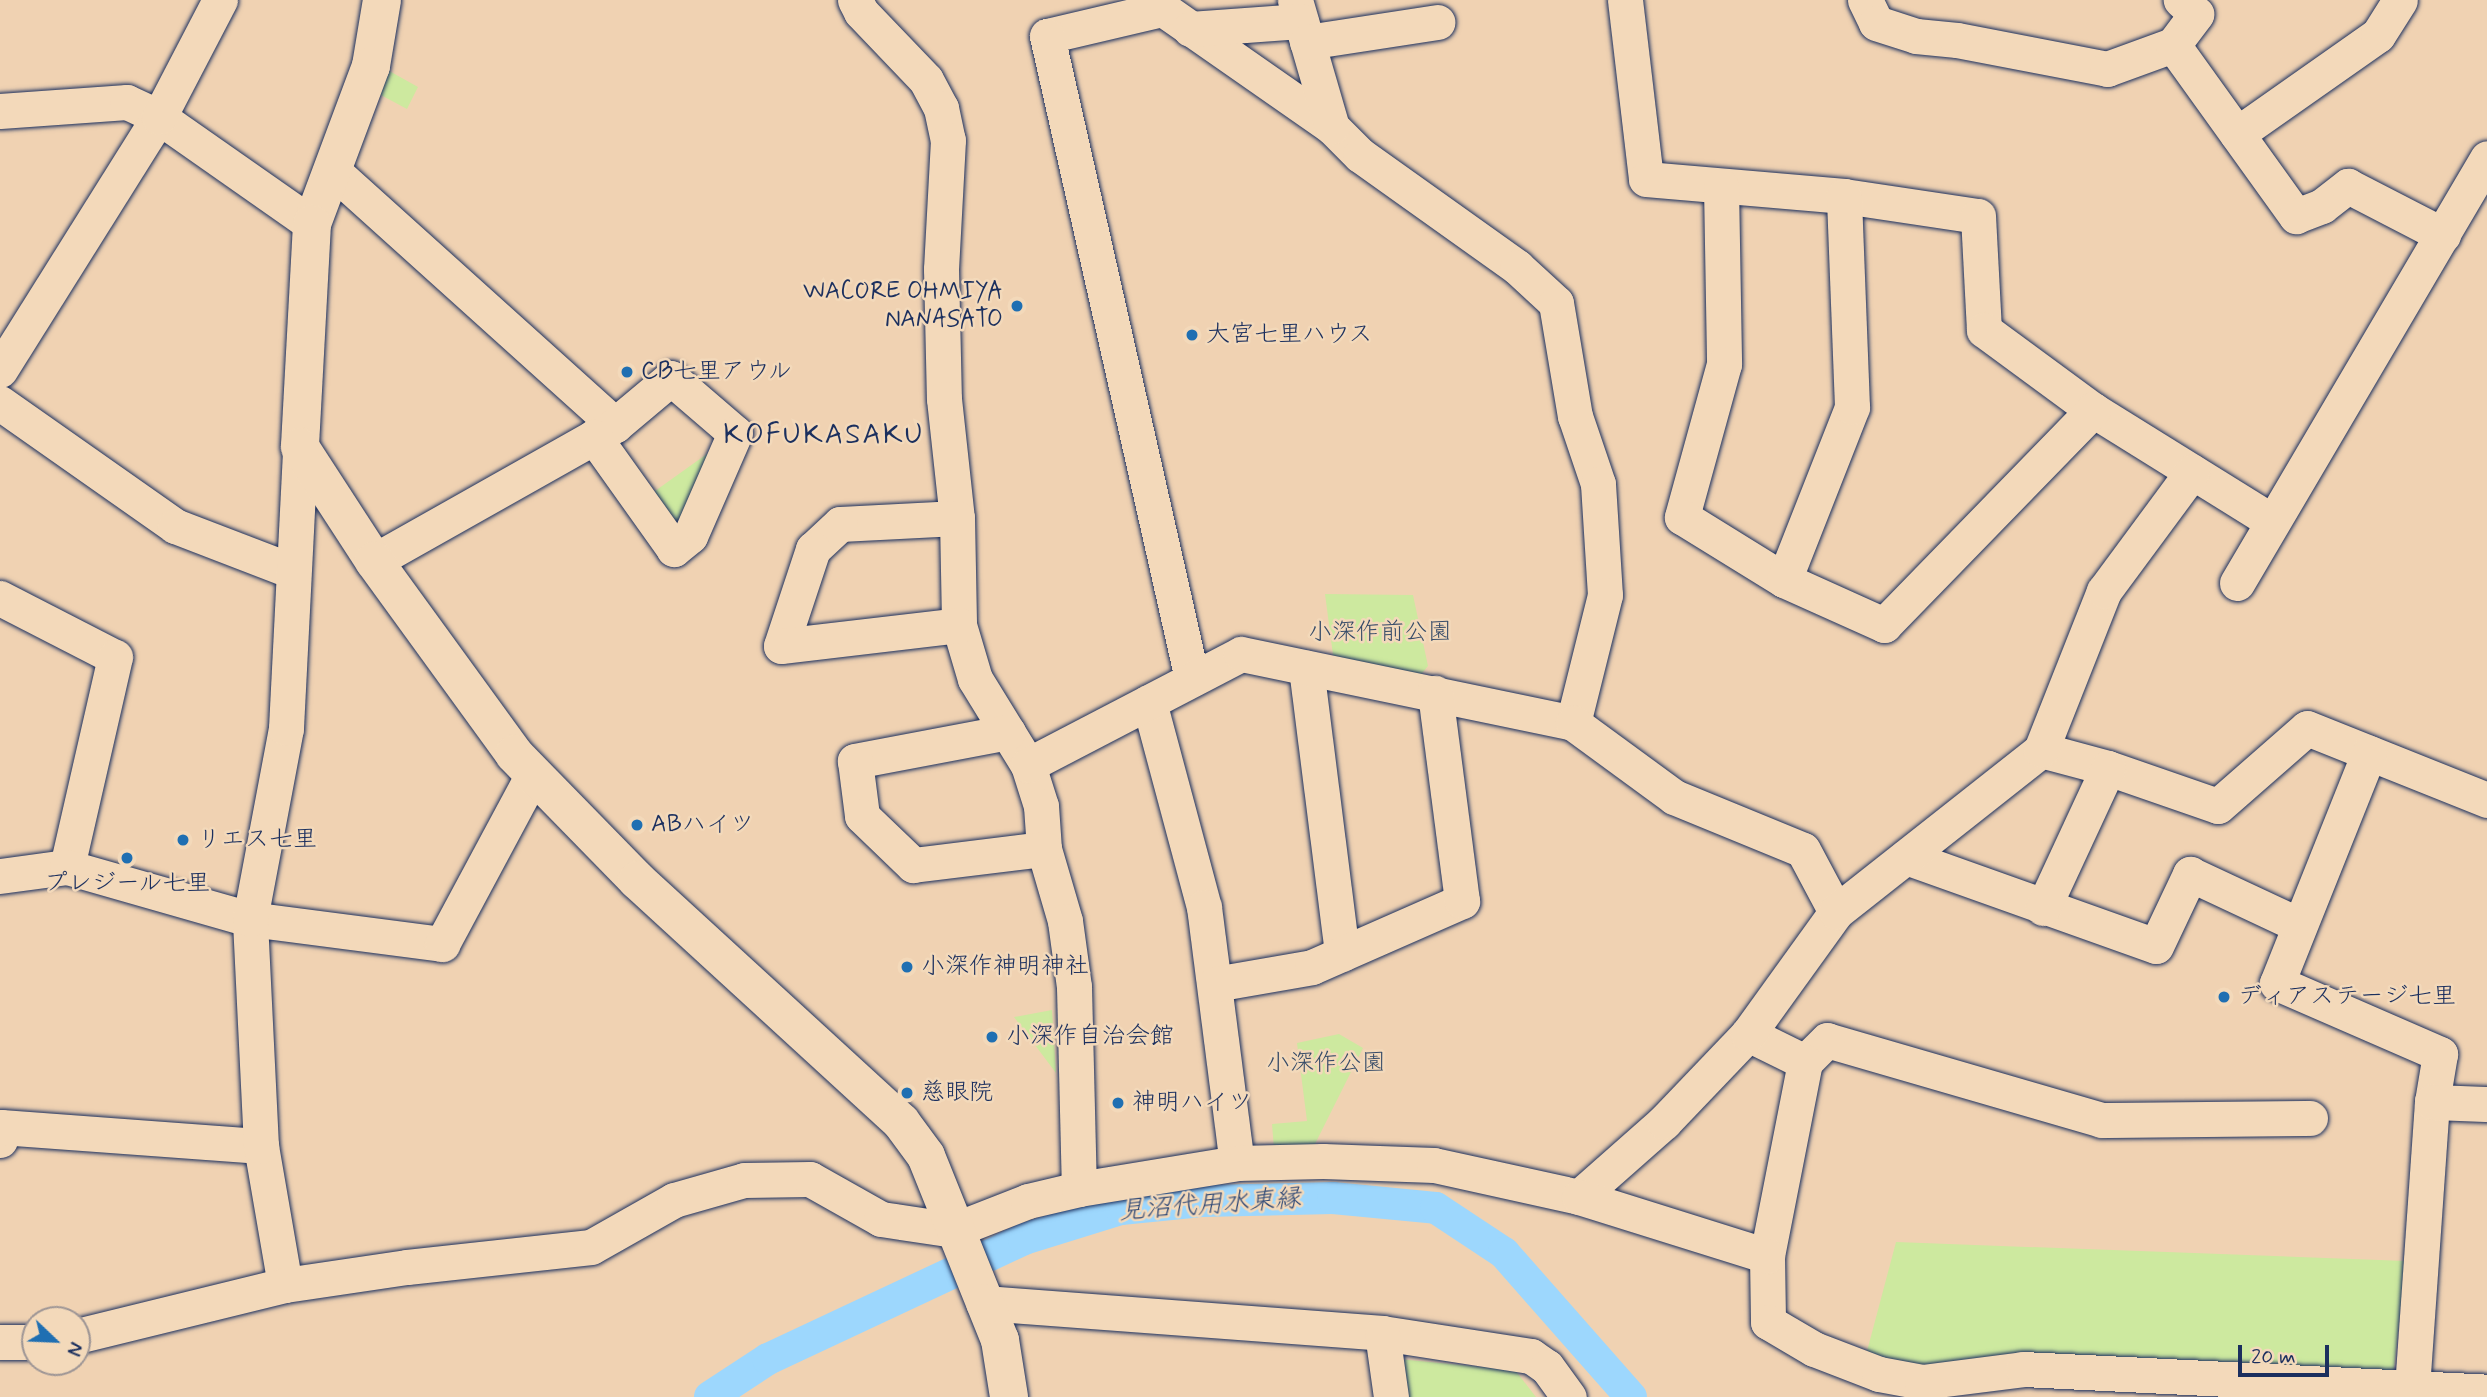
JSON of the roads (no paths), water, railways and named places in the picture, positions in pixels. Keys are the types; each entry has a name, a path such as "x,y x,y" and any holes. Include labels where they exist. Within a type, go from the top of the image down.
{"street":[{"path":"0,370 14,327 159,117 220,0"},
{"path":"285,1285 261,1146 250,919 286,728 312,224 371,66 382,0"},
{"path":"855,0 861,12 926,80 941,108 948,140 942,308 944,399 957,517 959,625 975,678 1028,765 1041,806 1044,849 1065,921 1074,987 1079,1189"},
{"path":"1625,0 1646,179 1844,196 1978,216 1984,330 2093,410 2271,521"},
{"path":"1865,0 1876,23 1916,36 1957,40 2107,69 2173,45 2196,14 2181,0"},
{"path":"2237,134 2378,35 2400,0"},
{"path":"1167,13 1332,127 1360,155 1517,267 1556,303 1575,416 1598,484 1605,595 1573,723"},
{"path":"1192,679 1047,36 1167,13 1301,21 1437,22"},
{"path":"1301,21 1332,127"},
{"path":"2173,45 2297,216 2322,206 2348,186 2443,235"},
{"path":"0,111 127,102 159,117 312,224"},
{"path":"2237,583 2271,521 2315,453 2487,158"},
{"path":"331,170 605,431 374,561"},
{"path":"1721,186 1724,364 1682,517 1784,580 1884,625 2093,410"},
{"path":"1784,580 1852,407 1844,196"},
{"path":"0,403 175,526 292,571"},
{"path":"300,447 374,561 514,754 637,880 901,1122 926,1156 1000,1340 1009,1397"},
{"path":"1579,1197 1664,1122 1748,1034 1836,912 2041,750 2104,591 2192,472"},
{"path":"957,517 840,524 813,549 781,646 959,625"},
{"path":"0,598 115,656 67,867"},
{"path":"1028,765 1241,654 1573,723 1674,797 1803,850 1836,912"},
{"path":"1306,668 1342,954"},
{"path":"1215,984 1312,967 1462,901 1435,693"},
{"path":"1149,702 1204,907 1237,1163"},
{"path":"2041,750 2108,768 2218,806 2306,728 2487,800"},
{"path":"1008,732 855,761 862,816 913,865 1044,849"},
{"path":"2369,753 2277,983 2440,1054 2432,1102 2412,1388"},
{"path":"2043,908 2108,768"},
{"path":"0,876 67,867 250,919 442,944 533,774"},
{"path":"1906,857 2043,908 2157,946 2190,874 2300,925"},
{"path":"1748,1034 1805,1062"},
{"path":"2310,1118 2102,1120 1827,1040 1805,1062 1767,1256 1768,1322 1814,1349 1879,1374 1922,1382 2023,1369 2487,1392"},
{"path":"2432,1102 2487,1104"},
{"path":"0,1140 1,1127 261,1146"},
{"path":"91,1333 285,1285 407,1266 591,1247 674,1200 744,1180 810,1179 881,1219 956,1234 1027,1201 1079,1189 1237,1163 1323,1161 1434,1165 1579,1197 1767,1256"},
{"path":"982,1296 1382,1333 1531,1356 1547,1367 1569,1397"},
{"path":"1382,1333 1391,1397"},
{"path":"0,1342 21,1342"}],"waterway":[{"name":"見沼代用水東縁","path":"710,1397 768,1359 1024,1239 1121,1209 1202,1201 1333,1198 1436,1208 1504,1253 1631,1397"}],"place":[{"name":"WACORE OHMIYA NANASATO","path":"1017,306"},
{"name":"大宮七里ハウス","path":"1192,335"},
{"name":"CB七里アウル","path":"627,372"},
{"name":"ABハイツ","path":"637,825"},
{"name":"リエス七里","path":"183,840"},
{"name":"プレジール七里","path":"127,858"},
{"name":"小深作神明神社","path":"907,967"},
{"name":"ディアステージ七里","path":"2224,997"},
{"name":"小深作自治会館","path":"992,1037"},
{"name":"慈眼院","path":"907,1093"},
{"name":"神明ハイツ","path":"1118,1103"}],"district":[{"name":"KOFUKASAKU","path":"824,436"}],"park label":[{"name":"小深作前公園","path":"1380,633"},
{"name":"小深作公園","path":"1326,1064"}]}
